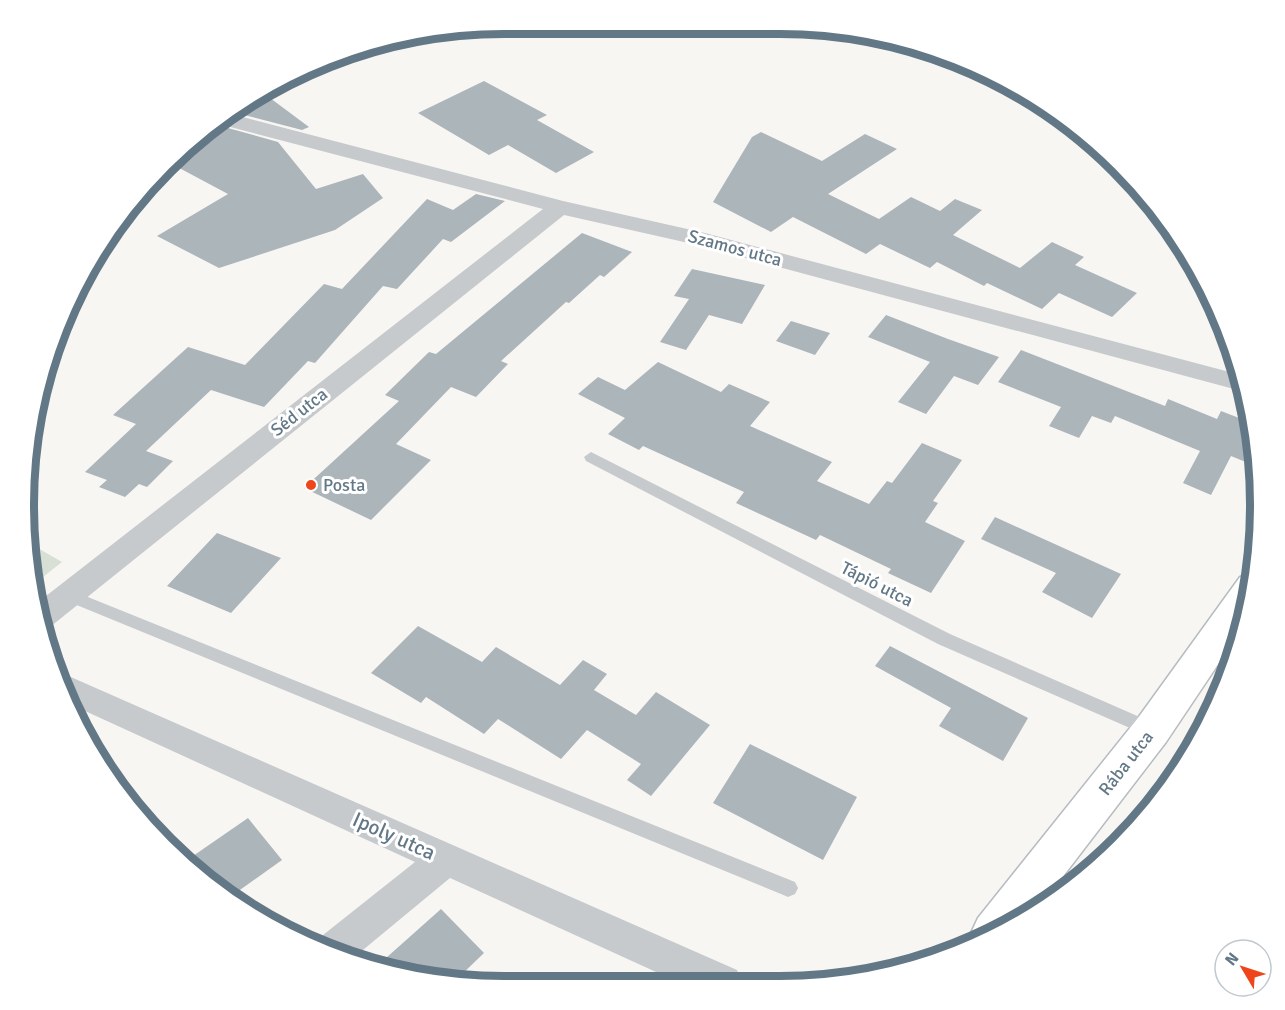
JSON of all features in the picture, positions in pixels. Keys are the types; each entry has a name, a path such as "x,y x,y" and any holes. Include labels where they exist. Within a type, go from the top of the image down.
{"street":[{"name":"Szamos utca","path":"234,121 560,207 697,238 1234,381"},
{"name":"Séd utca","path":"47,611 560,207"},
{"name":"Rába utca","path":"1005,917 1152,730 1239,606"},
{"name":"Ipoly utca","path":"73,691 707,976"},
{"path":"339,945 446,859"}],"lane":[{"name":"Tápió utca","path":"591,457 944,639 1152,730"},
{"path":"68,595 788,888"}],"shaded area":[{"path":"37,548 62,562 41,578"}],"building":[{"path":"484,81 547,115 537,120 594,152 556,173 508,145 489,155 418,113"},
{"path":"270,98 309,127 302,130 243,115"},
{"path":"225,127 278,142 316,189 363,174 383,198 335,230 219,268 157,236 228,194 177,167"},
{"path":"761,132 822,161 865,134 897,149 828,194 879,219 911,197 940,211 955,199 982,210 953,235 1020,268 1052,242 1084,257 1075,265 1137,293 1112,317 1059,293 1042,309 987,283 984,286 937,262 930,268 880,244 866,254 793,217 771,232 713,202 752,137"},
{"path":"476,194 505,201 451,242 443,239 397,289 383,286 315,363 308,361 264,407 211,390 146,451 173,461 147,487 139,484 125,497 99,487 107,480 85,472 136,424 113,415 188,347 245,365 324,284 342,289 427,199 453,210"},
{"path":"582,233 632,252 604,277 600,275 569,303 566,302 501,361 508,364 476,397 451,387 396,444 431,460 371,520 304,488 399,401 385,395 429,352 436,354"},
{"path":"692,269 765,285 742,324 709,315 686,350 660,342 689,299 674,296"},
{"path":"886,315 999,357 978,385 954,376 926,414 898,402 930,362 868,337"},
{"path":"791,321 830,333 815,355 776,341"},
{"path":"1021,350 1165,406 1168,399 1217,419 1221,411 1242,419 1248,463 1231,456 1211,495 1183,483 1200,451 1115,416 1111,423 1092,416 1079,438 1049,426 1061,407 998,382"},
{"path":"658,362 721,392 729,384 770,402 750,426 832,462 817,481 869,504 887,481 892,483 922,443 962,460 933,501 938,503 925,522 965,541 931,593 888,573 891,569 820,535 816,540 736,503 744,492 643,446 639,450 608,434 625,418 578,394 598,377 625,390"},
{"path":"995,517 1121,574 1092,618 1042,592 1056,573 981,539"},
{"path":"217,533 281,558 231,613 167,586"},
{"path":"418,626 482,662 496,647 560,685 583,660 607,674 594,690 636,715 656,692 710,725 651,796 627,780 641,764 587,730 561,759 498,719 484,734 426,697 421,703 371,673"},
{"path":"890,646 1028,718 1003,761 939,726 951,708 875,666"},
{"path":"750,744 857,797 823,860 713,803"},
{"path":"248,818 282,860 238,891 193,856"},
{"path":"441,909 484,953 463,973 384,959"}],"place":[{"name":"Posta","path":"311,485"}]}
